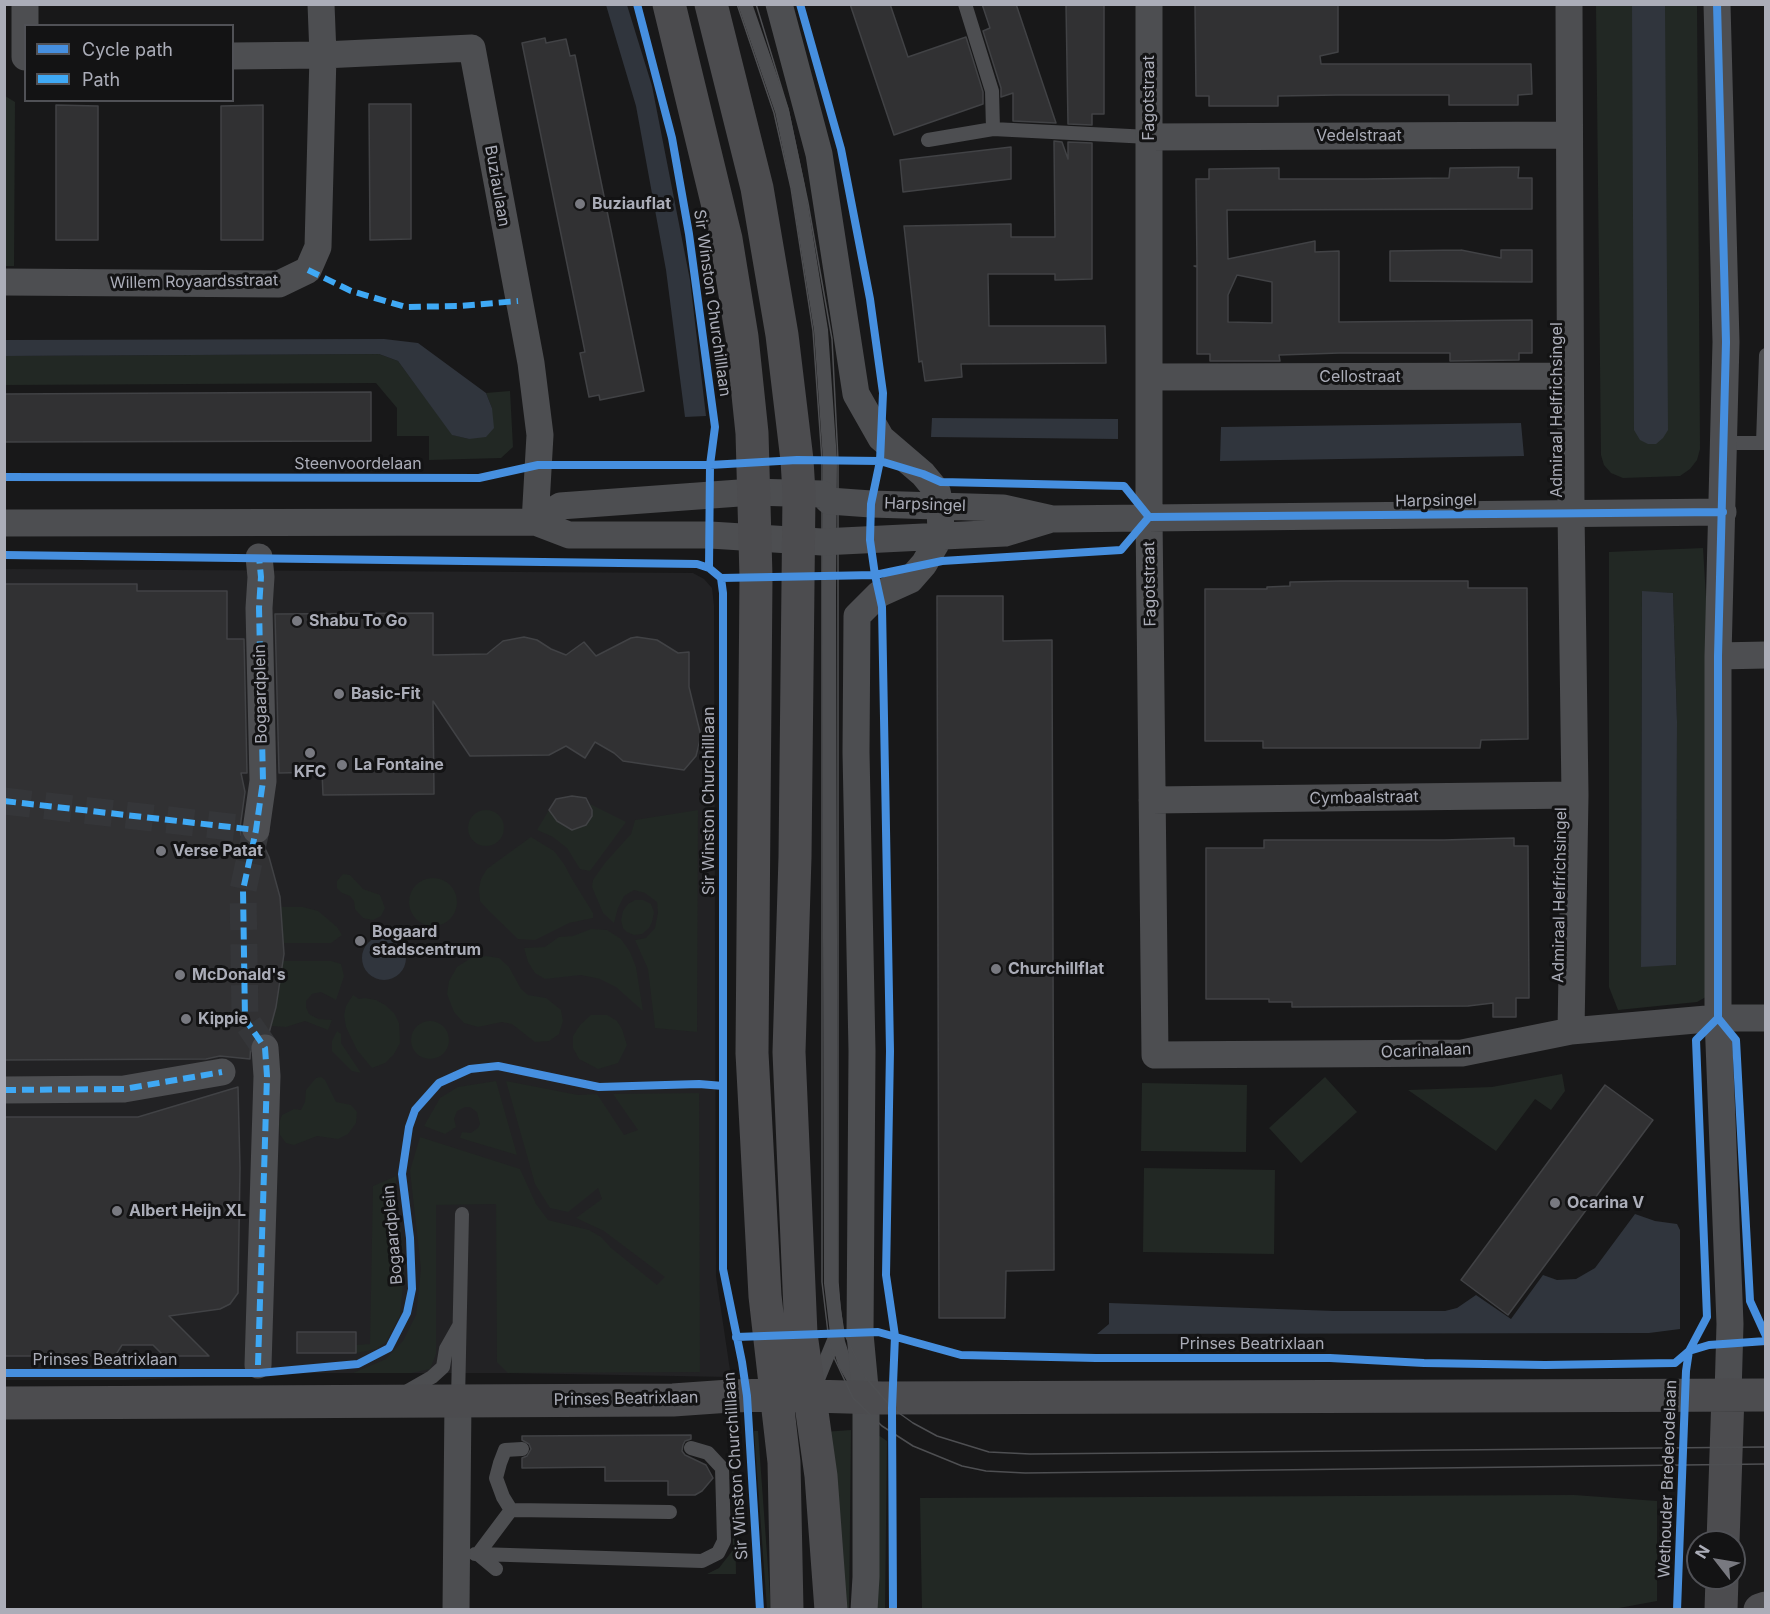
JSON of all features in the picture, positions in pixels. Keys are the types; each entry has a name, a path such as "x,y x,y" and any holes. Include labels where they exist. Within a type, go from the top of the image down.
{"street":[{"path":"25,4 25,24"},
{"name":"Willem Royaardsstraat","path":"4,282 279,284 308,270 318,247 323,55 321,4"},
{"name":"Sir Winston Churchilllaan","path":"669,4 726,239 742,337 752,432 755,538 752,1053 765,1296 777,1395 788,1451 787,1610"},
{"path":"711,4 757,188 782,335 796,443 814,497 795,856 789,1052 806,1407 821,1476 831,1610"},
{"path":"779,4 819,154 856,394 881,438 922,474 937,491 940,505 941,535 924,564 910,580 879,594 857,616 856,752 862,1051 860,1334 866,1398 864,1610"},
{"name":"Fagotstraat","path":"1149,4 1149,517 1155,1055"},
{"name":"Admiraal Helfrichsingel","path":"1569,4 1571,512 1575,795 1571,1031"},
{"path":"1717,4 1726,342 1718,656 1718,1018 1730,1324 1723,1530"},
{"name":"Buziaulaan","path":"234,56 323,55 472,48 531,363 540,435 535,522"},
{"path":"4,57 24,57"},
{"name":"Vedelstraat","path":"1149,137 1569,135"},
{"name":"Cellostraat","path":"1149,377 1570,376"},
{"path":"535,522 560,506 753,492 814,497"},
{"name":"Harpsingel","path":"814,497 884,504 1003,508 1052,519 1723,512"},
{"name":"Harpsingel","path":"813,542 1005,533 1052,519"},
{"path":"4,523 535,522 569,536 690,534 813,542"},
{"name":"Bogaardplein","path":"256,830 263,781 259,557"},
{"path":"1718,656 1766,656"},
{"name":"Cymbaalstraat","path":"1152,800 1575,795"},
{"name":"Ocarinalaan","path":"1155,1055 1462,1053 1571,1031 1718,1018 1766,1018"},
{"path":"258,1365 267,1076 265,1048"},
{"path":"4,1090 124,1089 222,1072"},
{"name":"Prinses Beatrixlaan","path":"4,1403 674,1400 777,1395 806,1407 866,1398 1766,1395"},
{"path":"456,1610 468,1554 458,1400"},
{"path":"1721,1610 1722,1590"},
{"path":"1760,1610 1766,1608"}],"lane":[{"path":"745,4 782,111 798,187 821,330 830,460 814,497"},
{"path":"965,4 992,91 993,129"},
{"path":"928,140 993,129 1149,137"},
{"path":"1725,443 1764,443 1766,355"},
{"path":"813,542 833,1309 845,1364 866,1398"},
{"path":"458,1400 462,1214"},
{"path":"391,1400 432,1377 443,1367 446,1349 460,1324"},
{"path":"806,1407 837,1333"},
{"path":"468,1554 702,1562 718,1553 724,1541 722,1468 708,1453 691,1448"},
{"path":"511,1510 496,1478 505,1450 522,1449"},
{"path":"468,1554 511,1510 670,1512"},
{"path":"468,1554 496,1569"}],"shaded area":[{"path":"606,5 627,5 652,86 690,280 706,416 685,417 666,270 636,106"},
{"path":"1596,5 1697,5 1700,449 1697,460 1680,476 1623,478 1611,473 1604,465 1601,455"},
{"path":"1632,5 1665,5 1668,430 1656,444 1648,444 1640,440 1634,430"},
{"path":"5,96 15,102 14,266 5,266"},
{"path":"384,339 418,343 486,393 492,408 494,428 486,437 469,439 452,435 398,361 379,354 4,356 5,340"},
{"path":"379,354 398,361 453,435 469,439 492,408 486,393 510,391 513,447 501,458 429,460 429,436 397,436 397,408 376,383 5,385 4,356"},
{"path":"932,418 1118,419 1118,439 931,437"},
{"path":"1521,423 1524,456 1220,461 1221,427"},
{"path":"1703,548 1710,664 1713,993 1697,1002 1618,1010 1609,987 1609,552","holes":["1642,592 1673,593 1677,722 1675,965 1641,966"]},
{"name":"Bogaard stadscentrum","path":"5,569 693,573 704,579 712,588 714,606 716,1276 731,1377 508,1373 313,1373 124,1380 5,1380"},
{"path":"1642,591 1673,593 1677,722 1676,965 1641,967"},
{"path":"590,804 626,822 590,871 580,869 567,848 553,837 537,830 549,810 557,821 572,830 585,825 592,816"},
{"path":"486,810 499,815 504,828 499,841 486,846 473,841 468,828 473,815"},
{"path":"698,810 697,1032 655,1028 648,969 635,940 646,938 655,928 658,913 657,902 645,893 634,890 624,896 614,923 603,913 592,887 593,880 631,834 635,820"},
{"path":"531,837 554,851 593,913 593,918 569,923 535,940 518,939 480,901 479,889 481,879 487,869"},
{"path":"343,874 350,875 363,889 380,895 385,908 381,916 373,920 363,918 355,909 354,901 350,896 337,888 337,881"},
{"path":"433,878 450,885 457,902 450,919 433,926 416,919 409,902 416,885"},
{"path":"635,900 643,900 651,904 654,912 649,928 642,934 634,935 623,928 621,920 623,911"},
{"path":"281,907 303,907 318,911 337,927 342,935 331,943 281,943"},
{"path":"591,929 607,930 621,939 630,952 636,967 643,1011 616,987 600,979 581,975 545,979 535,973 528,962 524,948 545,947 559,937 573,936"},
{"path":"384,936 399,943 406,958 399,973 384,980 369,973 362,958 369,943"},
{"path":"486,956 499,958 509,967 521,989 528,995 546,998 561,1010 563,1021 559,1034 549,1041 535,1042 512,1024 502,1022 478,1027 464,1023 454,1012 447,994 449,981 457,967 471,958"},
{"path":"281,961 331,961 341,964 344,976 336,1000 321,992 312,994 306,1001 309,1014 318,1019 332,1020 328,1030 305,1021 286,1027 271,1026 276,1007"},
{"path":"353,995 359,999 376,1000 385,1005 394,1013 399,1023 400,1043 394,1054 385,1063 372,1068 357,1050 346,1027 344,1015 346,1006"},
{"path":"591,1015 607,1015 617,1021 622,1029 627,1045 618,1063 598,1069 579,1059 573,1048 573,1036 580,1025"},
{"path":"430,1021 444,1026 449,1040 444,1054 430,1059 416,1054 411,1040 416,1026"},
{"path":"337,1031 341,1034 341,1043 361,1073 352,1071 332,1051 332,1041"},
{"path":"1562,1074 1565,1091 1551,1110 1535,1099 1496,1151 1408,1090 1492,1087"},
{"path":"321,1077 325,1080 336,1102 351,1105 357,1112 356,1123 348,1134 338,1139 317,1136 294,1145 286,1143 280,1135 279,1123 282,1115 294,1109 301,1110 305,1102 306,1090 316,1078"},
{"path":"1325,1077 1357,1112 1301,1163 1269,1128"},
{"path":"496,1081 517,1155 460,1138 462,1132 471,1133 480,1124 477,1112 470,1107 457,1111 454,1119 456,1127 445,1134 424,1126 440,1098 458,1087"},
{"path":"506,1081 578,1095 597,1094 624,1135 638,1130 613,1094 699,1093 700,1372 508,1373 497,1362 496,1204 436,1205 436,1354 430,1369 412,1373 353,1373 386,1359 403,1341 416,1315 421,1269 410,1171 420,1137 520,1169 536,1204 548,1220 589,1230 601,1237 611,1248 657,1285 665,1277 604,1231 576,1218 602,1199 598,1188 568,1212 550,1208 535,1184"},
{"path":"1142,1083 1247,1085 1246,1152 1141,1151"},
{"path":"1144,1168 1275,1170 1274,1254 1143,1252"},
{"path":"396,1176 396,1199 402,1237 404,1275 400,1315 386,1342 376,1349 356,1353 356,1345 370,1344 373,1186"},
{"path":"1635,1214 1655,1221 1677,1224 1680,1230 1680,1329 1649,1333 1097,1334 1109,1324 1109,1303 1334,1311 1445,1311 1457,1308 1476,1295 1511,1319 1543,1275 1557,1280 1576,1279 1595,1268"},
{"path":"851,1430 849,1609 842,1609 823,1432"},
{"path":"871,1430 887,1441 885,1609 872,1609"},
{"path":"754,1431 758,1431 771,1609 767,1609"},
{"path":"734,1455 736,1574 707,1574 719,1568 733,1550 732,1456"},
{"path":"1574,1495 1657,1501 1657,1601 1608,1610 922,1609 920,1498"}],"building":[{"path":"850,4 890,4 908,57 966,37 983,92 983,104 894,135"},
{"path":"982,4 1016,4 1056,123 1013,121 1013,93 1001,97 1001,88 983,31 990,28"},
{"path":"1066,4 1104,4 1104,114 1092,114 1092,125 1068,124"},
{"path":"1195,4 1338,4 1338,52 1320,56 1321,64 1531,64 1532,94 1518,95 1518,105 1449,105 1449,95 1338,95 1278,96 1278,106 1209,106 1209,96 1196,96"},
{"name":"Buziauflat","path":"545,38 546,43 566,39 570,56 575,55 644,391 600,400 599,395 589,397 580,353 585,352 522,43"},
{"path":"369,104 411,104 411,239 370,240"},
{"path":"56,105 98,106 98,240 56,240"},
{"path":"263,105 263,240 221,240 221,106"},
{"path":"1054,141 1062,142 1068,159 1068,142 1092,143 1092,279 1055,280 1055,274 988,274 989,326 1105,326 1106,363 961,364 962,377 925,381 922,361 919,362 904,226 1011,224 1011,237 1055,237"},
{"path":"1011,147 1011,179 903,192 900,160"},
{"path":"1519,167 1518,178 1532,178 1532,209 1227,210 1228,259 1315,241 1315,252 1339,251 1339,322 1532,320 1532,353 1519,353 1519,360 1450,361 1450,353 1279,355 1280,361 1210,361 1210,354 1197,354 1197,267 1194,266 1197,266 1196,179 1209,179 1209,169 1279,168 1279,179 1364,179 1449,178 1450,168","holes":["1237,275 1272,282 1272,323 1228,322 1228,295"]},
{"path":"1461,250 1501,258 1501,250 1532,250 1532,282 1390,281 1390,251"},
{"path":"371,392 371,441 4,442 4,394"},
{"path":"1468,581 1468,588 1527,588 1528,739 1481,740 1480,748 1263,748 1263,741 1205,741 1205,589 1267,589 1267,587 1290,586 1290,582"},
{"path":"4,584 137,584 137,591 227,591 227,639 244,639 247,773 241,773 245,792 241,835 246,842 253,845 263,844 269,857 280,897 284,954 276,1007 269,1033 257,1035 251,1041 250,1059 220,1056 206,1059 4,1060"},
{"name":"Churchillflat","path":"937,596 1003,596 1003,641 1052,640 1054,1270 1006,1271 1005,1318 939,1318"},
{"path":"433,613 433,655 487,654 503,641 524,637 537,640 566,655 584,642 596,656 637,637 657,640 678,653 689,652 689,687 701,736 696,756 684,770 623,761 595,742 585,758 566,746 549,755 470,756 433,701 434,794 323,795 322,772 279,773 275,614"},
{"path":"572,796 586,798 592,810 592,816 586,825 572,830 557,821 549,810 556,799"},
{"path":"1514,838 1514,846 1528,846 1529,998 1516,998 1516,1017 1493,1017 1493,1003 1468,1006 1292,1007 1292,1002 1269,1002 1269,999 1206,999 1206,848 1264,848 1264,840"},
{"name":"Ocarina V","path":"1605,1085 1653,1120 1508,1315 1461,1280"},
{"path":"238,1087 240,1168 238,1293 230,1304 220,1309 169,1316 209,1356 164,1356 153,1345 122,1345 115,1356 4,1356 4,1117 138,1117"},
{"path":"297,1332 356,1332 356,1353 297,1353"},
{"path":"691,1435 691,1439 685,1441 682,1451 685,1455 706,1465 713,1478 702,1491 695,1495 668,1495 668,1481 605,1481 605,1467 522,1468 522,1458 527,1456 531,1449 529,1444 522,1440 522,1436"}],"tunnel":[{"path":"4,801 256,830 243,890 245,1019 265,1048"}],"tram line":[{"path":"737,4 774,113 791,188 813,331 822,460 822,1282 830,1349 853,1398 882,1426 913,1446 962,1466 986,1471 1025,1473 1766,1464"},
{"path":"756,4 788,109 808,203 832,339 838,460 838,1282 844,1333 866,1378 892,1408 913,1423 937,1436 989,1452 1030,1454 1766,1447"}],"marked path":[{"path":"308,270 351,291 406,307 459,306 518,301"},
{"path":"258,1365 267,1076 265,1048 245,1019 243,890 256,830 263,781 259,557"},
{"path":"4,801 256,830"},
{"path":"4,1090 124,1089 222,1072"}],"cycle path":[{"path":"637,4 672,138 689,234 715,427 710,465 709,568 721,578 723,593 723,1269 747,1396 760,1610"},
{"path":"800,4 841,149 870,299 883,393 880,461 871,504 870,540 882,607 890,1051 886,1275 895,1336 892,1408 893,1610"},
{"path":"1717,4 1726,342 1718,656 1718,1018 1736,1040 1750,1301 1766,1336"},
{"name":"Steenvoordelaan","path":"4,477 479,478 538,465 710,465 797,460 880,461 941,482 1124,486 1149,517"},
{"path":"721,578 875,575 942,561 1121,550 1149,517 1723,512"},
{"path":"4,555 697,564 709,568"},
{"name":"Wethouder Brederodelaan","path":"1677,1610 1686,1371 1689,1351 1707,1317 1696,1040 1718,1018"},
{"path":"4,1373 259,1373 358,1364 389,1348 407,1313 412,1289 410,1238 402,1174 409,1127 415,1110 439,1083 470,1069 498,1066 599,1087 699,1084 723,1086"},
{"path":"736,1337 878,1332 961,1355 1096,1358 1330,1358 1424,1363 1545,1365 1675,1363 1689,1351 1709,1345 1766,1341"}],"place":[{"name":"Buziauflat","path":"580,204"},
{"name":"Shabu To Go","path":"297,621"},
{"name":"Basic-Fit","path":"339,694"},
{"name":"KFC","path":"310,753"},
{"name":"La Fontaine","path":"342,765"},
{"name":"Verse Patat","path":"161,851"},
{"name":"Bogaard stadscentrum","path":"360,941"},
{"name":"Churchillflat","path":"996,969"},
{"name":"McDonald's","path":"180,975"},
{"name":"Kippie","path":"186,1019"},
{"name":"Ocarina V","path":"1555,1203"},
{"name":"Albert Heijn XL","path":"117,1211"}]}
